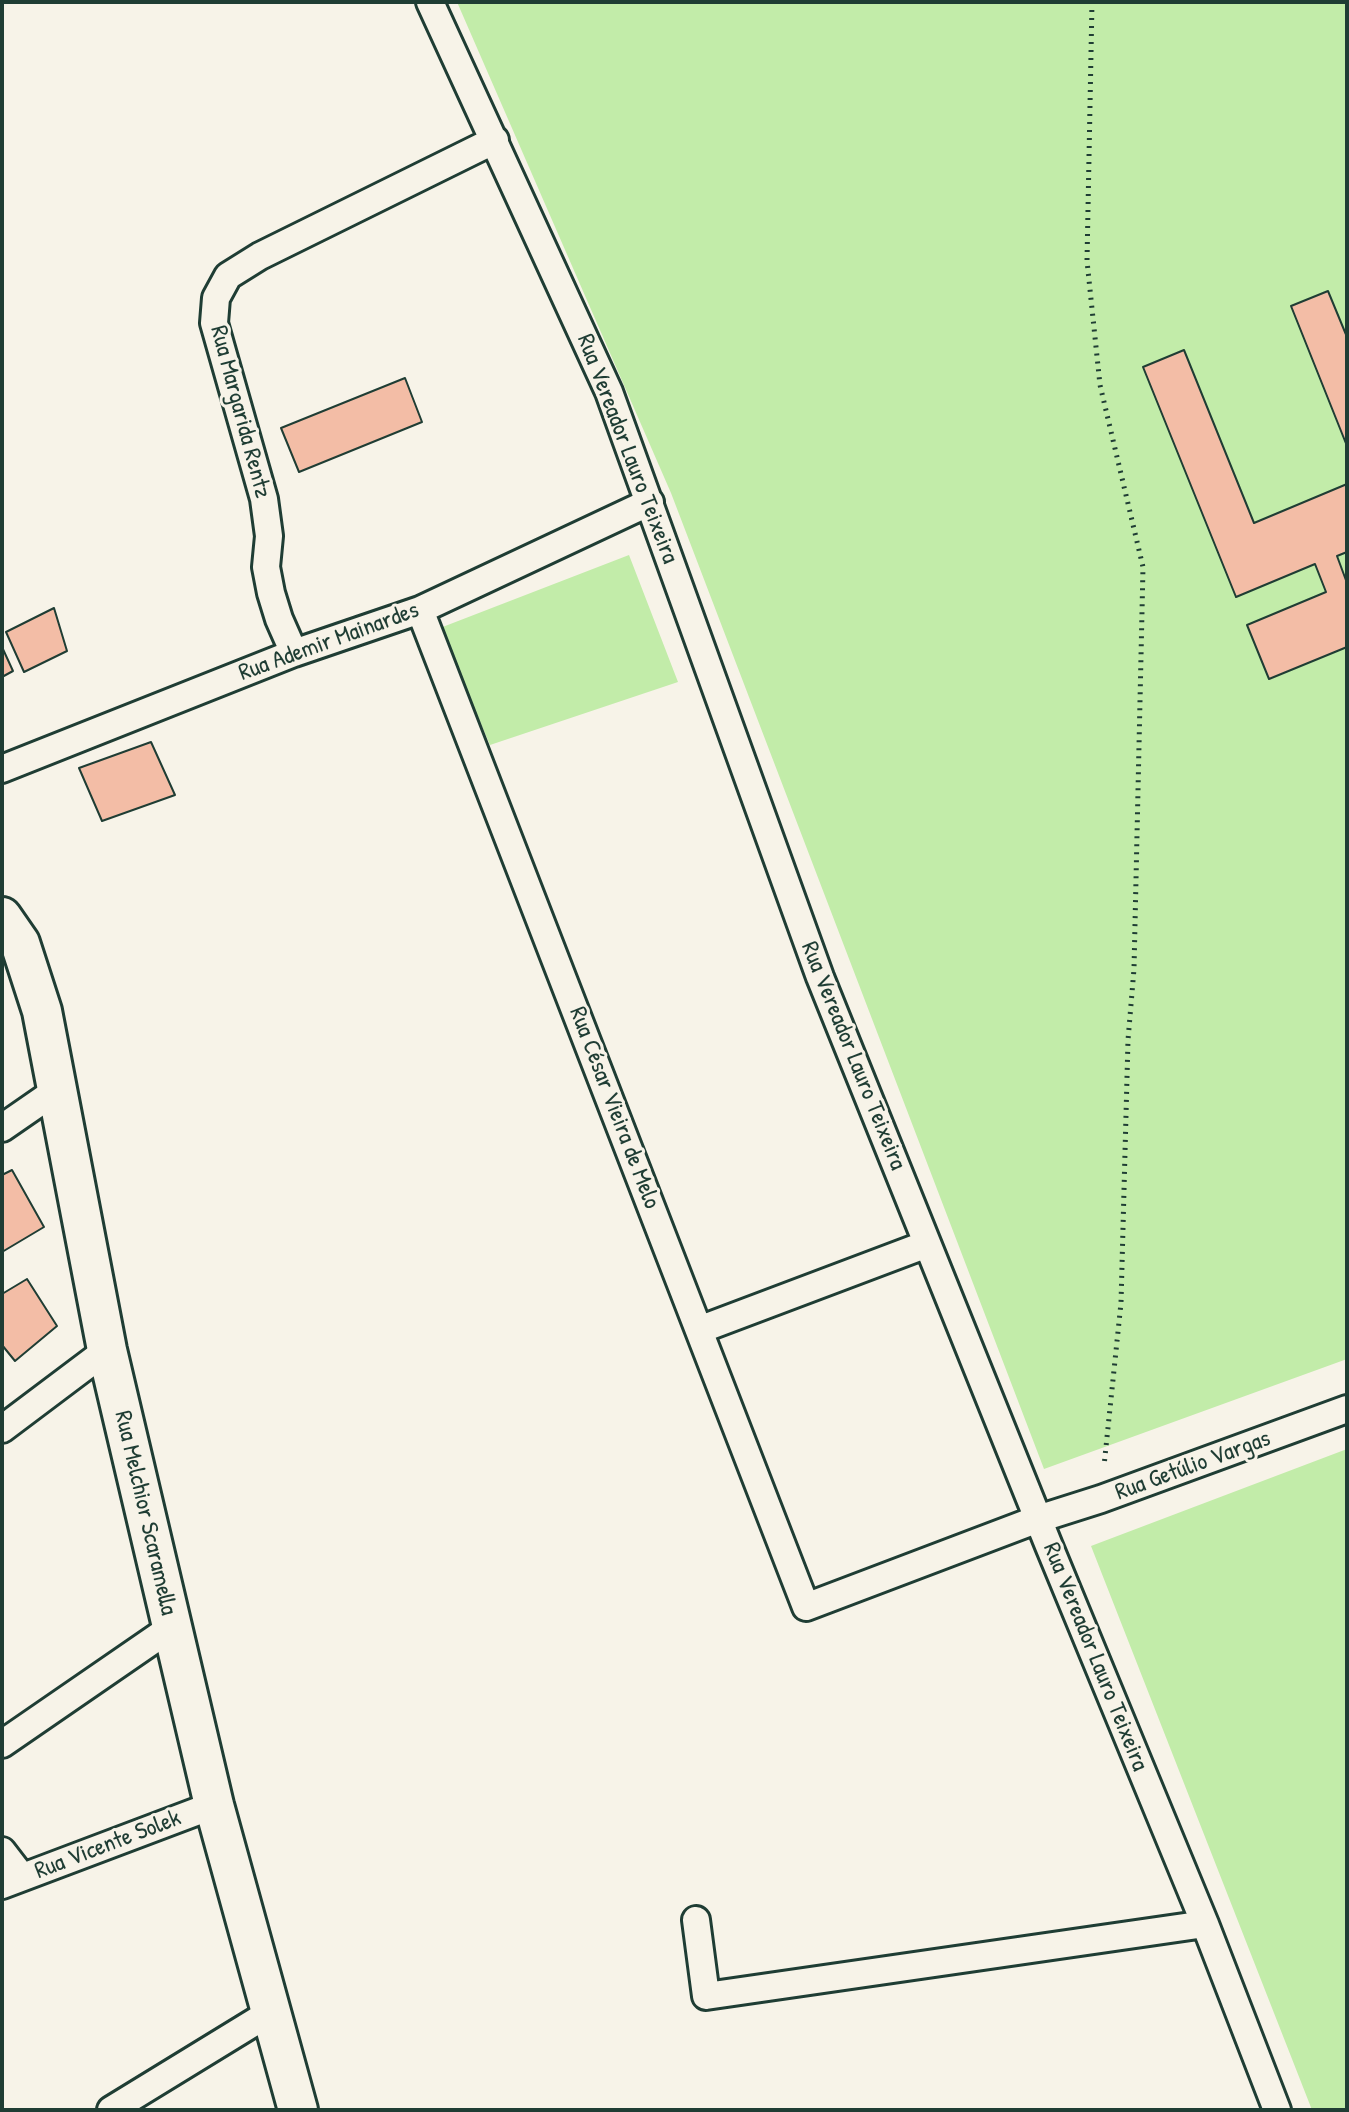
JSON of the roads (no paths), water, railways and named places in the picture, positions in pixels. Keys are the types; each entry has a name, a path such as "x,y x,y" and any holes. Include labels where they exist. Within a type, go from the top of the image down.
{"street":[{"name":"Rua Vereador Lauro Teixeira","path":"430,2 609,392 820,977 1205,1924 1277,2110"},
{"name":"Rua Margarida Rentz","path":"294,653 271,593 266,567 269,536 264,499 214,323 216,298 228,276 260,256 495,140"},
{"name":"Rua Ademir Mainardes","path":"2,769 294,653 420,610 650,502"},
{"name":"Rua César Vieira de Melo","path":"420,610 806,1607"},
{"name":"Rua Melchior Scaramella","path":"2,917 20,943 42,1011 107,1350 214,1805 298,2110"},
{"path":"2,1128 57,1090"},
{"path":"699,1330 927,1244"},
{"path":"2,1429 107,1350"},
{"name":"Rua Getúlio Vargas","path":"806,1607 1038,1519 1347,1409"},
{"path":"2,1744 172,1627"},
{"name":"Rua Vicente Solek","path":"12,1881 214,1805"},
{"path":"2,1851 12,1881"},
{"path":"696,1920 706,1996 1205,1924"},
{"path":"111,2110 271,2012"}]}
